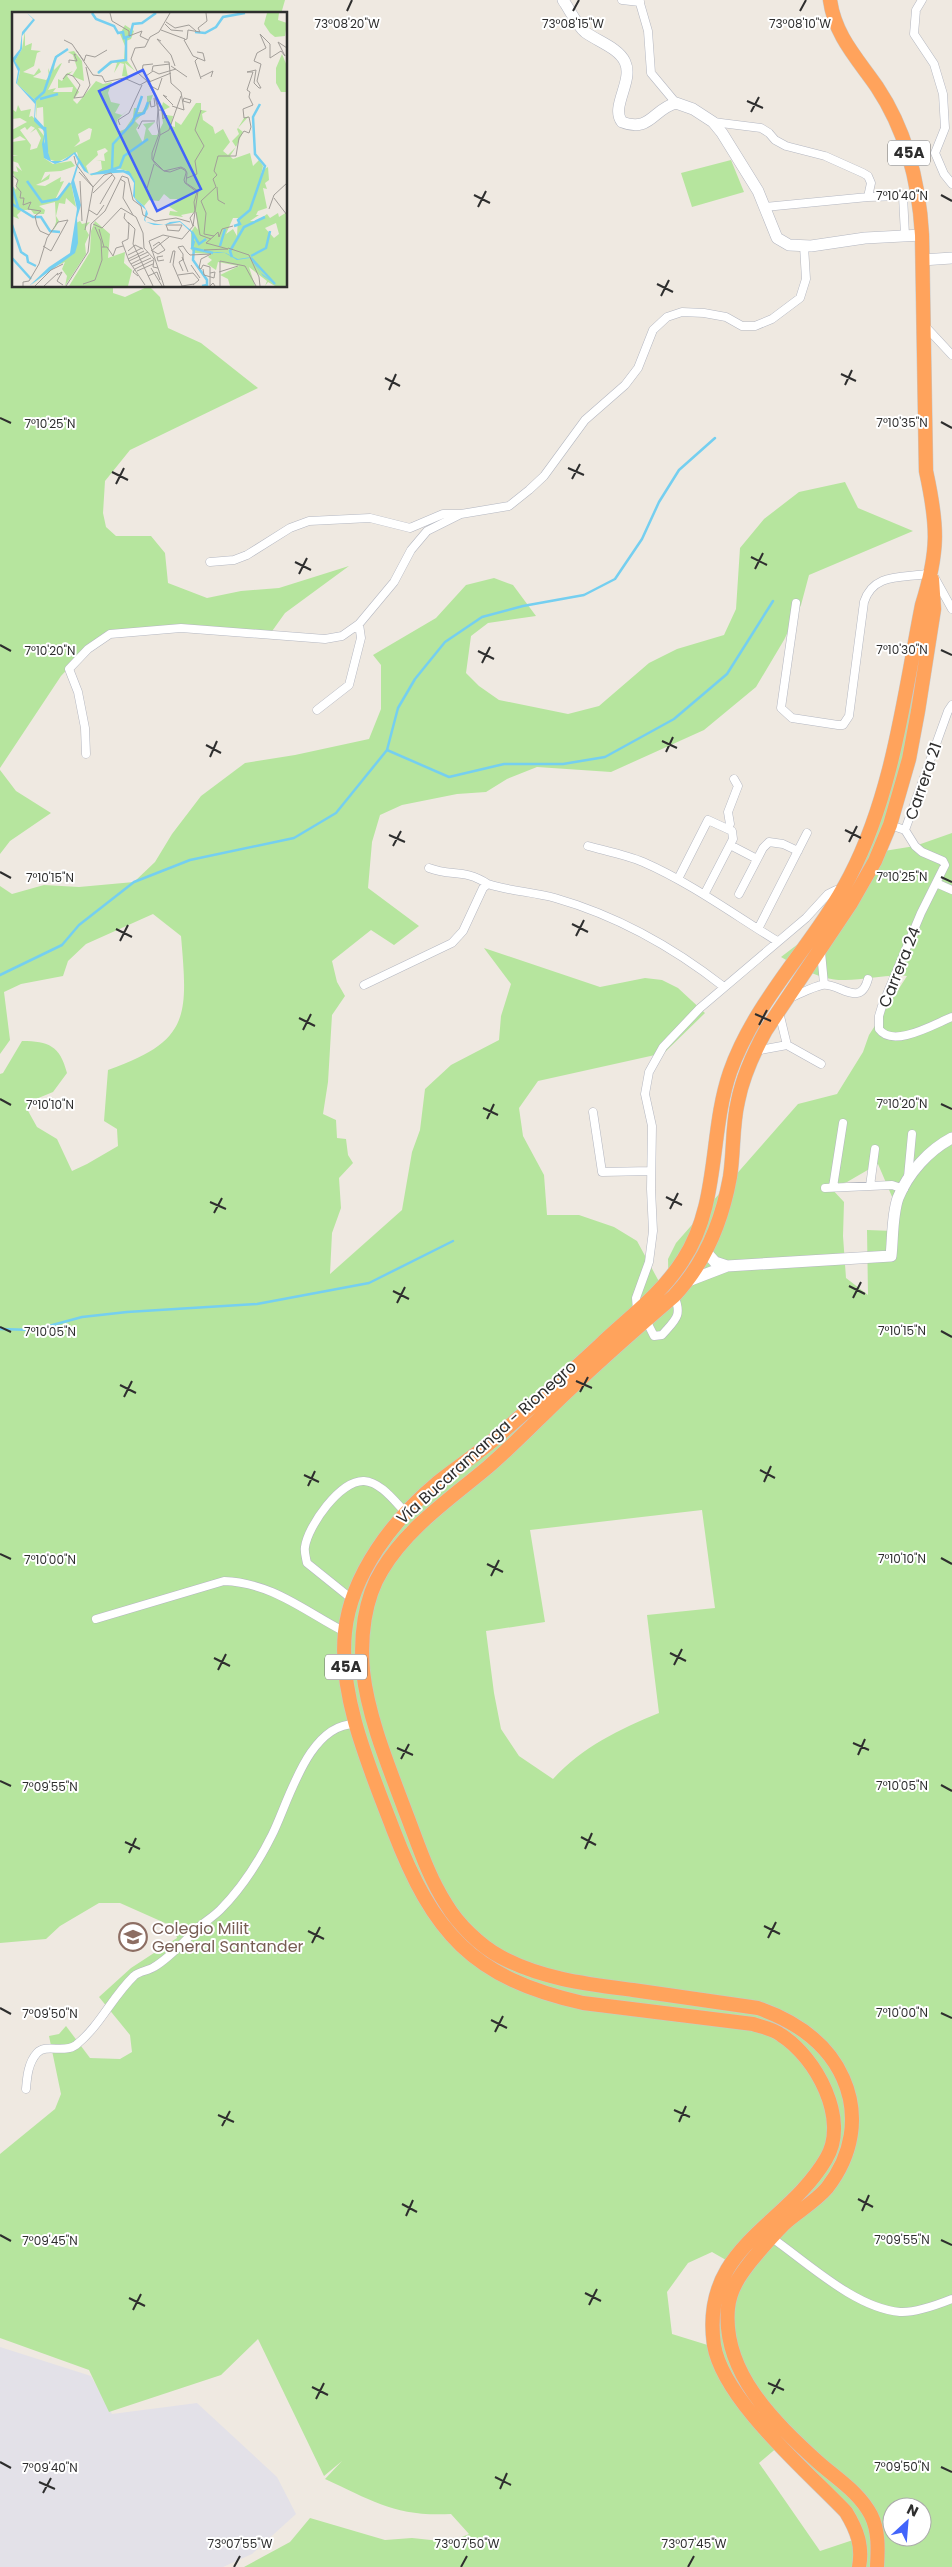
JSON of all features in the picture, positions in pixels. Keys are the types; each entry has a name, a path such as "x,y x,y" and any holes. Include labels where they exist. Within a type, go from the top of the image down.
{"highway":[{"name":"Vía Bucaramanga - Rionegro","path":"830,0 842,38 877,87 896,120 906,143 920,201 922,235 926,471 933,506 936,536 932,573 922,605 877,817 842,890 781,978 742,1041 721,1104 708,1198 701,1225 684,1260 641,1315 489,1467 428,1516 399,1546 380,1573 371,1596 364,1621 363,1672 369,1703 390,1772 432,1878 452,1912 468,1931 498,1955 527,1970 560,1980 758,2008 786,2018 808,2034 826,2051 841,2072 849,2090 853,2118 851,2140 843,2162 826,2188 783,2225 743,2271 731,2295 728,2308 730,2348 741,2374 779,2423 818,2462 859,2496 872,2516 878,2540 877,2567"},
{"name":"Vía Bucaramanga - Rionegro","path":"859,2567 861,2557 859,2538 846,2512 761,2426 727,2377 715,2347 714,2307 719,2286 732,2263 751,2237 813,2180 828,2157 832,2138 832,2119 828,2096 811,2062 780,2033 753,2024 583,2003 522,1986 488,1968 456,1941 433,1914 414,1881 355,1724 347,1675 345,1632 353,1600 373,1556 407,1514 440,1481 496,1438 641,1315 674,1296 688,1281 706,1252 723,1206 730,1175 738,1099 755,1051 875,861 890,825 909,759 927,662 935,596 932,573"}],"street":[{"path":"563,0 584,31 618,53 625,62 627,77 619,112 622,122 638,126 676,103 683,104 713,122 736,153 766,207 777,238 789,245 804,246 905,235 922,235"},
{"path":"622,0 639,1 648,31 651,73 676,103"},
{"path":"922,0 916,10 914,34 934,64 941,83 949,128 935,153 944,174 952,184"},
{"path":"713,122 761,128 775,140 786,146 832,158 868,176 871,182 868,197"},
{"path":"766,207 868,197 903,196 905,235"},
{"path":"210,562 234,560 247,555 290,528 309,521 370,518 410,528 443,514 461,514 510,506 544,476 585,420 625,385 638,368 652,330 667,318 682,312 704,313 726,318 742,326 754,326 772,319 800,298 806,279 804,246"},
{"path":"922,260 952,258"},
{"path":"923,325 952,355"},
{"path":"86,754 85,728 78,692 69,668 88,649 110,634 181,628 325,639 342,636 359,624 394,582 411,550 427,531 461,514"},
{"path":"796,603 781,708 792,718 843,725 848,716 868,592 876,583 884,579 932,573 952,609"},
{"path":"317,710 349,685 360,638 359,624"},
{"name":"Carrera 21","path":"905,830 941,728 952,705"},
{"path":"728,828 730,824 728,812 738,786 734,779"},
{"path":"678,878 708,820 728,828 734,835 705,893"},
{"path":"890,825 905,830"},
{"name":"Carrera 24","path":"905,830 908,839 922,852 943,862 944,865 882,1006 878,1024 882,1032 886,1034 907,1035 927,1030 952,1017"},
{"path":"758,929 808,833"},
{"path":"740,894 757,859 769,842 775,841 798,851"},
{"path":"730,845 757,859"},
{"path":"588,846 641,861 678,878 705,893 777,941"},
{"path":"429,868 437,871 466,873 488,884 555,898 615,920 672,949 724,987"},
{"path":"936,883 952,890"},
{"path":"364,984 452,943 463,931 482,888 488,884"},
{"path":"674,1296 679,1306 679,1315 662,1336 654,1336 641,1315 636,1298 652,1251 652,1126 645,1094 649,1072 663,1047 724,987 806,918 828,894 836,890 842,890"},
{"path":"821,949 824,984"},
{"path":"787,999 824,984 849,993 858,993 866,988 868,979"},
{"path":"779,1012 787,1045"},
{"path":"755,1051 787,1045 821,1064"},
{"path":"593,1112 602,1172 651,1171"},
{"path":"843,1123 829,1188 906,1185"},
{"path":"906,1185 912,1134"},
{"path":"688,1281 727,1266 891,1256 898,1198 937,1146 952,1138"},
{"path":"870,1186 875,1148"},
{"path":"706,1252 714,1262 727,1266"},
{"path":"353,1600 307,1563 304,1548 311,1531 331,1500 353,1482 365,1481 374,1484 407,1514"},
{"path":"96,1619 224,1581 233,1581 264,1588 296,1602 345,1632"},
{"path":"26,2089 29,2068 38,2052 44,2049 66,2049 75,2046 93,2029 119,1992 136,1974 154,1968 221,1909 255,1864 267,1843 298,1773 310,1754 331,1730 343,1724 355,1724"},
{"path":"772,2238 831,2281 873,2307 901,2312 936,2305 952,2299"}],"shaded area":[{"path":"0,2347 91,2376 112,2414 197,2403 277,2477 296,2514 252,2554 223,2567 0,2567"}],"green space":[{"path":"0,0 285,0 282,12 12,12 12,288 113,288 113,293 125,297 145,288 151,288 160,297 168,328 201,343 258,388 130,450 105,481 103,513 106,527 116,536 151,536 165,553 168,583 207,598 241,591 279,588 349,566 285,613 270,634 213,630 110,635 75,661 61,676 0,768"},
{"path":"731,160 744,192 692,207 681,173"},
{"path":"845,482 858,508 913,531 809,575 801,605 784,640 756,687 704,730 611,772 537,767 507,779 486,792 457,794 402,805 380,815 372,842 368,888 419,926 394,945 371,930 332,961 337,982 345,996 332,1015 328,1082 323,1114 336,1120 337,1138 346,1139 348,1155 353,1163 339,1178 341,1208 332,1233 330,1274 402,1210 412,1152 420,1130 425,1089 451,1065 499,1040 501,1016 511,984 484,948 600,987 645,978 662,980 678,988 705,1013 664,1053 538,1081 519,1108 523,1136 544,1175 547,1215 579,1215 614,1227 637,1241 669,1300 668,1259 676,1243 798,1104 837,1094 863,1052 869,1035 907,976 836,980 812,973 781,957 815,931 871,822 920,600 931,613 884,851 915,846 952,833 952,2567 244,2567 290,2542 310,2518 385,2540 412,2538 450,2542 469,2534 451,2514 415,2513 385,2506 325,2479 342,2461 324,2476 258,2339 221,2375 109,2412 89,2370 0,2338 0,2154 55,2109 61,2094 49,2036 59,2034 66,2026 90,2058 120,2059 132,2052 130,2035 99,1997 131,1968 177,1938 174,1927 120,1903 99,1903 60,1926 46,1939 0,1943 0,1074 3,1073 22,1041 46,1044 57,1051 67,1073 53,1092 36,1099 27,1109 37,1127 57,1139 72,1171 87,1164 118,1146 117,1129 104,1121 108,1070 155,1048 169,1036 178,1022 183,1006 184,987 181,936 153,914 86,944 68,961 63,976 21,984 4,992 10,1040 0,1054 0,886 12,894 44,885 79,887 134,882 155,862 172,834 201,796 245,763 295,755 369,739 381,709 381,665 373,655 436,618 466,585 494,578 513,585 536,616 488,623 471,636 466,673 479,686 499,700 568,714 599,706 649,663 677,649 724,635 736,609 740,548 764,519 799,492","holes":["878,1164 899,1213 894,1231 867,1230 868,1295 846,1278 843,1236 844,1202 830,1187 847,1182","702,1510 715,1608 647,1615 659,1713 589,1748 576,1757 553,1779 519,1756 501,1729 486,1631 545,1622 530,1530","712,2252 733,2264 719,2286 714,2347 672,2334 667,2292 688,2263","779,2446 846,2512 859,2538 820,2551 759,2463"]},
{"path":"0,770 16,791 51,813 10,841 0,854"}],"waterway":[{"path":"0,975 62,945 79,925 134,882 190,860 294,838 336,813 387,750 398,708 415,679 445,642 482,617 523,606 584,595 615,579 642,539 659,502 679,470 715,438"},
{"path":"387,750 449,777 504,764 563,764 605,757 674,719 727,674 773,601"},
{"path":"0,1329 34,1330 82,1317 127,1312 257,1304 369,1283 453,1241"}],"place":[{"name":"Colegio Milit General Santander","path":"133,1937"}]}
